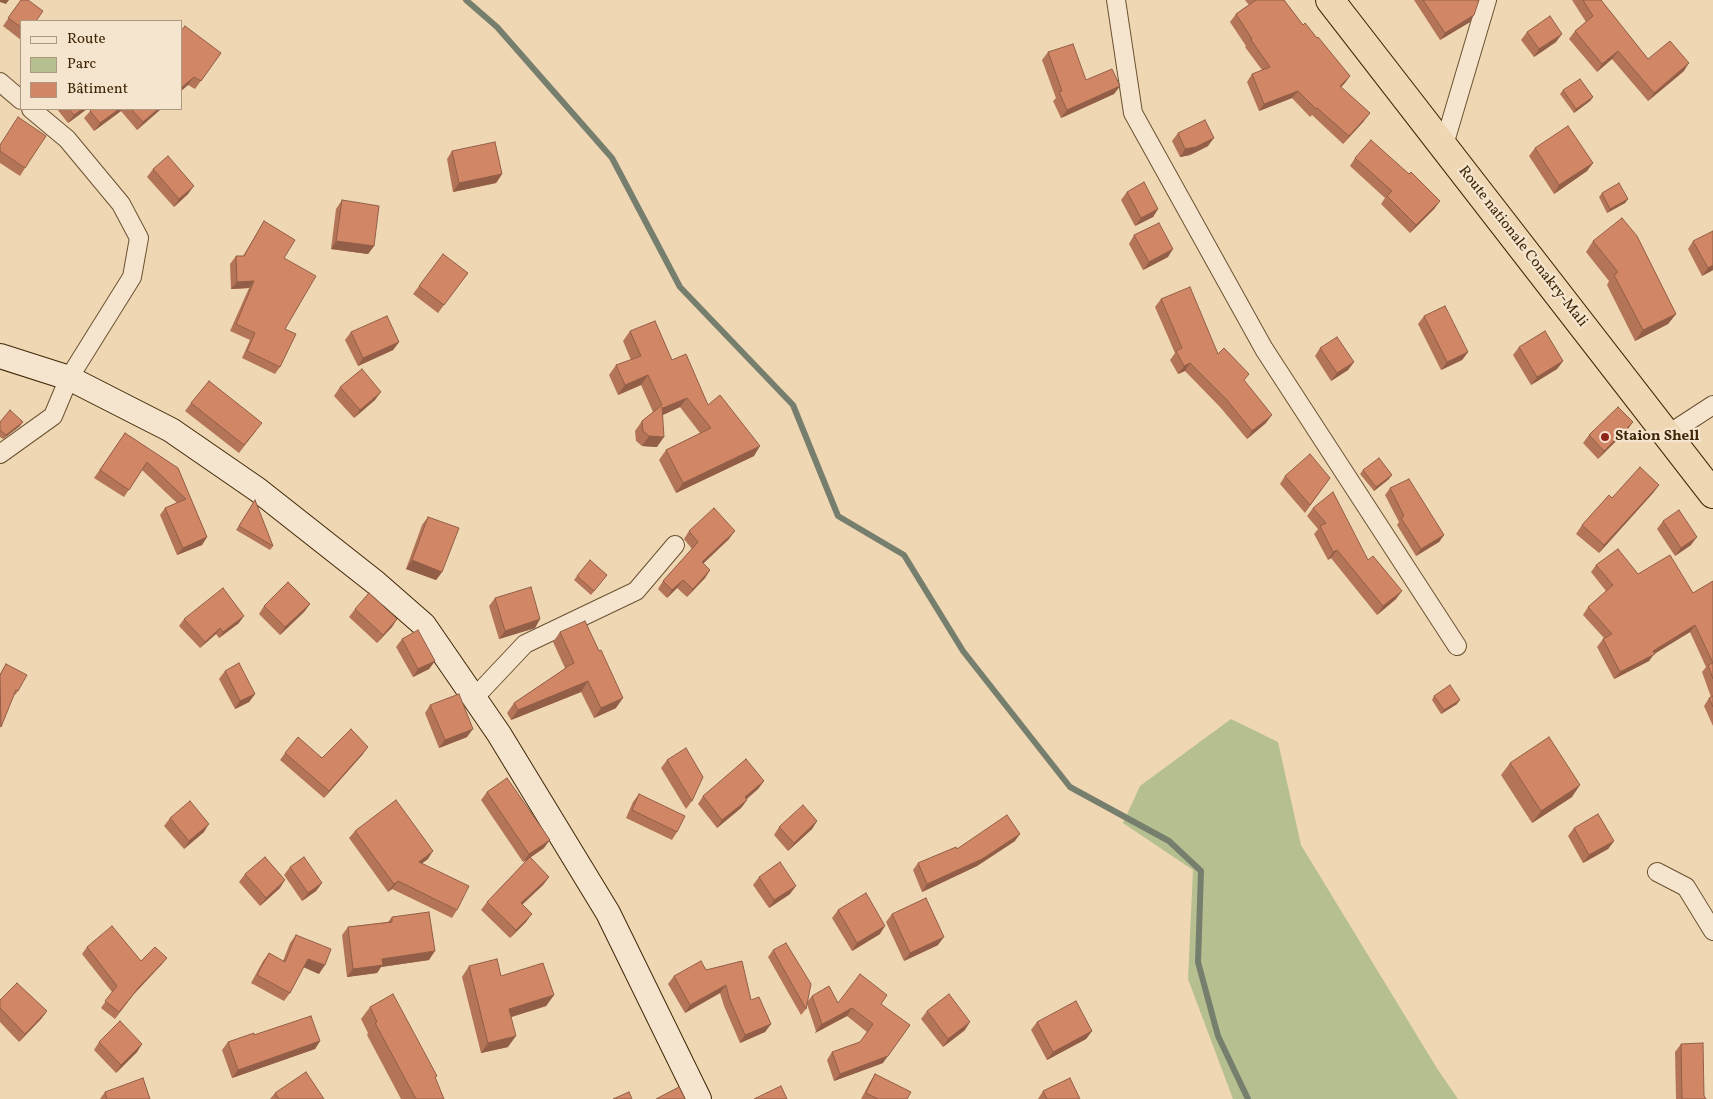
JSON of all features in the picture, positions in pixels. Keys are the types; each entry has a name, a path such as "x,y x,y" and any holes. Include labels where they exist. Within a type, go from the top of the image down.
{"highway":[{"name":"Route nationale Conakry-Mali","path":"1330,0 1713,494"}],"street":[{"path":"1116,0 1133,113 1264,350 1457,646"},
{"path":"1444,145 1487,0"},
{"path":"0,82 20,99"},
{"path":"0,454 53,416 69,378 132,277 139,238 121,204 73,146 32,110"},
{"path":"0,356 69,378 171,430 258,490 368,577 424,625 499,734 608,912 699,1099"},
{"path":"1667,435 1713,404"},
{"path":"474,698 524,644 636,591 675,545"},
{"path":"1657,872 1686,887 1713,931"}],"green space":[{"path":"1231,719 1278,742 1301,845 1438,1070 1458,1099 1233,1099 1188,979 1193,870 1123,823 1140,786"}],"building":[{"path":"21,0 28,0 43,11 37,20 20,20 20,26 8,18"},
{"path":"1256,0 1284,0 1303,25 1305,23 1318,37 1350,76 1340,86 1370,113 1349,136 1316,109 1298,91 1264,104 1252,74 1270,67 1236,14"},
{"path":"1423,0 1479,0 1474,15 1445,33"},
{"path":"1583,0 1601,0 1648,59 1670,41 1689,63 1654,93 1618,51 1602,64 1575,31 1593,16"},
{"path":"1550,16 1562,34 1539,49 1527,32"},
{"path":"185,26 221,53 201,81 194,77 182,87 182,30"},
{"path":"1073,44 1086,80 1112,69 1120,86 1067,110 1059,92 1062,91 1048,52"},
{"path":"1580,79 1593,97 1576,109 1563,90"},
{"path":"70,110 81,110 74,115"},
{"path":"91,110 118,110 100,123"},
{"path":"132,110 157,110 143,122"},
{"path":"18,117 46,136 25,168 0,151 0,145"},
{"path":"1205,120 1214,138 1196,147 1185,149 1178,133"},
{"path":"1568,126 1593,163 1559,185 1535,148"},
{"path":"1371,140 1409,174 1411,172 1440,201 1416,225 1387,196 1392,191 1355,158"},
{"path":"495,142 502,174 459,183 452,151"},
{"path":"168,156 194,186 179,199 153,169"},
{"path":"1144,182 1158,209 1141,218 1127,192"},
{"path":"1619,183 1628,199 1610,209 1602,193"},
{"path":"342,200 379,206 374,246 336,241"},
{"path":"1622,218 1637,236 1676,314 1643,330 1614,275 1618,272 1593,241"},
{"path":"264,221 295,240 284,258 316,276 285,329 296,334 280,367 247,351 255,333 236,324 254,281 237,282 236,256 244,256"},
{"path":"1159,223 1173,249 1149,262 1134,235"},
{"path":"1713,231 1713,265 1708,268 1693,241"},
{"path":"443,254 468,273 444,305 419,286"},
{"path":"1190,287 1218,354 1224,348 1249,374 1244,380 1272,415 1252,431 1226,399 1190,363 1184,366 1176,351 1182,348 1161,299"},
{"path":"1445,306 1468,352 1447,362 1424,316"},
{"path":"387,316 399,342 363,358 351,332"},
{"path":"655,321 672,360 686,354 708,405 720,395 760,446 683,483 666,450 711,428 687,398 662,407 664,437 649,436 643,431 642,421 662,405 648,375 625,385 616,365 641,356 630,331"},
{"path":"1545,331 1563,361 1537,377 1519,347"},
{"path":"1337,337 1354,362 1337,373 1320,348"},
{"path":"362,369 381,392 360,410 340,387"},
{"path":"209,381 262,423 244,445 191,403"},
{"name":"Staion Shell","path":"1618,407 1633,422 1604,451 1589,435"},
{"path":"10,410 23,422 6,435 0,430 0,422"},
{"path":"125,433 178,468 207,537 183,548 165,508 186,499 147,462 129,490 100,470"},
{"path":"1310,454 1330,478 1310,505 1285,476"},
{"path":"1379,458 1392,475 1376,487 1363,470"},
{"path":"1640,467 1659,485 1604,545 1582,525 1609,495 1612,498"},
{"path":"1409,479 1444,535 1421,549 1401,518 1404,516 1390,488"},
{"path":"1333,492 1368,560 1373,556 1402,591 1383,606 1337,550 1333,552 1320,526 1326,523 1313,508"},
{"path":"255,500 273,546 239,526"},
{"path":"714,508 735,531 702,562 710,570 693,589 683,580 672,590 663,581 698,542 689,531"},
{"path":"1679,510 1697,537 1681,548 1663,521"},
{"path":"428,517 459,528 442,572 412,560"},
{"path":"1618,549 1638,574 1670,555 1693,593 1713,581 1713,663 1695,625 1653,651 1655,654 1620,672 1603,639 1612,634 1588,607 1613,585 1596,565"},
{"path":"590,560 607,575 594,591 577,576"},
{"path":"288,582 310,604 285,627 264,606"},
{"path":"531,587 540,619 505,631 495,598"},
{"path":"223,588 244,616 223,632 220,628 205,642 184,619"},
{"path":"369,593 397,619 383,635 355,609"},
{"path":"585,621 599,651 601,650 623,698 601,708 588,681 518,710 514,703 574,663 560,632"},
{"path":"418,630 435,661 418,669 402,639"},
{"path":"239,663 255,694 240,701 225,671"},
{"path":"1713,663 1713,679 1708,665"},
{"path":"6,664 27,675 18,691 16,690 1,727 0,675"},
{"path":"1450,685 1460,700 1444,710 1434,696"},
{"path":"459,694 473,729 445,740 430,705"},
{"path":"1713,696 1713,707 1709,698"},
{"path":"351,729 368,747 329,791 285,753 298,737 322,758"},
{"path":"1549,737 1580,785 1541,811 1510,763"},
{"path":"686,748 703,777 692,801 667,760"},
{"path":"746,759 764,781 745,797 747,800 722,820 703,796"},
{"path":"507,778 550,840 529,854 487,792"},
{"path":"639,794 685,816 677,832 632,810"},
{"path":"396,800 433,851 419,862 469,886 457,910 398,881 394,884 355,831"},
{"path":"190,801 209,824 189,841 170,818"},
{"path":"803,805 817,821 794,843 779,827"},
{"path":"1598,814 1614,841 1589,855 1574,828"},
{"path":"1007,815 1020,834 982,859 927,884 918,863 956,847 957,849"},
{"path":"265,857 285,880 266,898 245,874"},
{"path":"304,857 322,883 308,893 290,867"},
{"path":"530,857 549,877 521,903 532,914 516,930 487,902"},
{"path":"780,862 796,886 774,900 759,877"},
{"path":"866,893 885,926 857,943 838,910"},
{"path":"926,898 944,937 910,953 892,914"},
{"path":"429,912 435,951 382,959 383,965 353,969 348,927 392,922 392,917"},
{"path":"112,926 141,961 155,947 167,958 139,987 119,1012 105,1001 117,986 87,947"},
{"path":"296,935 331,949 325,965 308,959 290,993 257,975 269,953 285,962"},
{"path":"786,943 811,984 806,1009 773,950"},
{"path":"497,959 501,976 543,963 554,995 509,1009 516,1036 488,1043 469,966"},
{"path":"701,961 706,970 742,961 751,1000 759,997 771,1024 745,1035 729,998 726,985 690,1005 674,976"},
{"path":"860,974 887,995 881,1004 910,1025 888,1056 840,1074 832,1052 860,1042 873,1024 852,1008 821,1025 812,996 829,986 838,1003"},
{"path":"17,983 47,1011 25,1034 0,1008 0,1000"},
{"path":"393,994 437,1076 435,1077 444,1099 416,1099 375,1023 377,1022 370,1007"},
{"path":"949,994 970,1022 948,1039 927,1011"},
{"path":"1076,1001 1092,1031 1053,1052 1037,1022"},
{"path":"311,1016 320,1041 238,1070 228,1042"},
{"path":"120,1021 142,1044 121,1065 99,1042"},
{"path":"1703,1043 1704,1096 1706,1099 1682,1099 1681,1044"},
{"path":"306,1072 324,1099 279,1099 275,1093"},
{"path":"875,1074 911,1092 907,1099 878,1099 866,1093"},
{"path":"143,1078 150,1099 107,1099 105,1092"},
{"path":"1070,1078 1080,1099 1047,1099 1043,1091"},
{"path":"781,1086 787,1099 754,1099"},
{"path":"679,1087 685,1099 656,1099"},
{"path":"629,1092 632,1099 613,1099"}],"waterway":[{"path":"466,0 497,27 612,158 680,287 793,405 838,516 904,555 963,651 1070,787 1169,841 1201,871 1198,962 1218,1036 1248,1099"}],"place":[{"name":"Staion Shell","path":"1605,437"}]}
